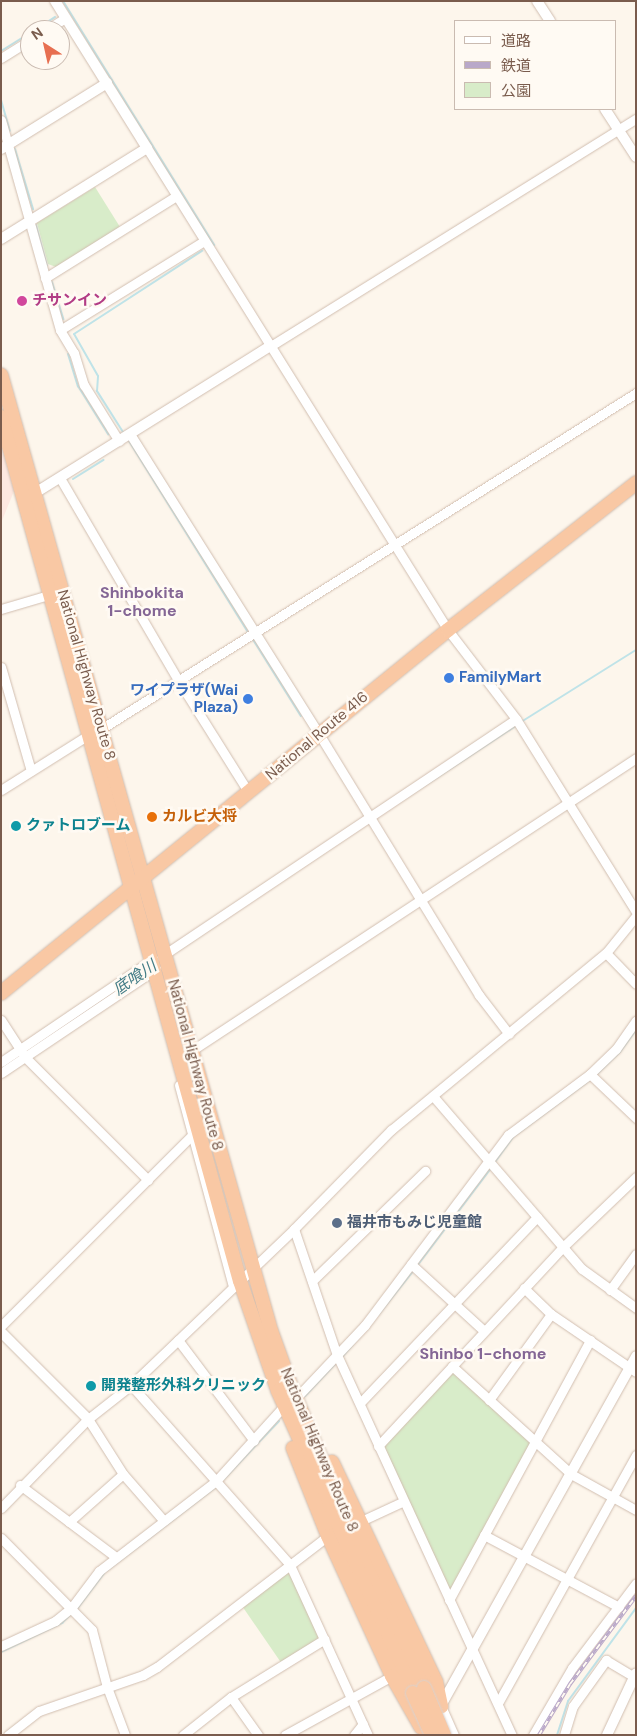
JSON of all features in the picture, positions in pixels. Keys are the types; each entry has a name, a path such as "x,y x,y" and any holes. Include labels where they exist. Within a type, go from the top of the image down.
{"highway":[{"name":"National Highway Route 8","path":"1,375 35,494 96,731 132,887 154,964 237,1284 292,1397 418,1691 444,1735"},
{"name":"National Highway Route 8","path":"1,417 52,594 143,878 154,964 191,1051 252,1269 292,1397"},
{"name":"National Route 416","path":"1,992 448,630 636,483"},
{"path":"292,1397 312,1420 361,1521 384,1576 436,1682 441,1706"},
{"path":"292,1397 292,1445 328,1536 361,1597 392,1676 425,1734"},
{"name":"National Highway Route 8","path":"418,1691 425,1734"}],"street":[{"path":"55,1 394,546 448,630 516,719 636,912"},
{"path":"537,1 549,20"},
{"path":"1,58 20,46"},
{"path":"5,147 106,83"},
{"path":"606,110 636,157"},
{"path":"35,494 636,119"},
{"path":"1,120 5,147 30,222 60,330 74,353 84,385 119,441"},
{"path":"1,239 147,148"},
{"path":"45,278 176,196"},
{"path":"60,330 204,240"},
{"path":"1,790 255,633 636,393"},
{"path":"130,434 320,734 478,995 509,1034"},
{"path":"60,478 178,680 249,793"},
{"path":"1,609 52,594"},
{"path":"1,667 3,682 31,771"},
{"path":"1,1073 22,1053 516,719"},
{"path":"191,1051 636,758"},
{"path":"1,1508 20,1485 88,1419 131,1384 294,1229 391,1130 606,953 636,916"},
{"path":"606,953 636,984"},
{"path":"154,964 192,1135 237,1284"},
{"path":"1,1020 22,1053 148,1180"},
{"path":"1,1646 55,1621 72,1607 99,1571 216,1481 292,1397 337,1355 411,1264 508,1135 590,1074 616,1049 636,1020"},
{"path":"1,1062 22,1053"},
{"path":"590,1074 636,1118"},
{"path":"433,1096 589,1275 636,1308"},
{"path":"1,1326 192,1135"},
{"path":"312,1281 425,1171"},
{"path":"378,1446 563,1247 636,1177"},
{"path":"360,1403 453,1303 537,1217"},
{"path":"294,1229 337,1355 472,1652 512,1735"},
{"path":"610,1290 636,1254"},
{"path":"411,1264 484,1331"},
{"path":"524,1288 551,1314 633,1370"},
{"path":"489,1400 551,1314"},
{"path":"1,1332 88,1419 124,1474 164,1521"},
{"path":"178,1340 254,1441"},
{"path":"449,1600 590,1340"},
{"path":"425,1734 571,1474 633,1370 636,1356"},
{"path":"452,1366 571,1474 636,1510"},
{"path":"131,1384 290,1565 368,1735"},
{"path":"498,1703 636,1455"},
{"path":"69,1522 124,1474"},
{"path":"20,1485 116,1557"},
{"path":"361,1521 404,1502"},
{"path":"8,1735 39,1712 143,1675 157,1667 328,1536"},
{"path":"484,1536 619,1607"},
{"path":"1,1538 72,1607 92,1630 107,1687 125,1735"},
{"path":"533,1735 572,1668 636,1583"},
{"path":"183,1735 231,1698 325,1639"},
{"path":"564,1735 573,1706 606,1660 635,1675 607,1735"},
{"path":"285,1735 392,1676"},
{"path":"231,1698 258,1735"},
{"path":"441,1706 454,1735"},
{"path":"354,1735 363,1724"}],"shaded area":[{"path":"1,446 14,491 1,523"}],"green space":[{"path":"95,187 120,227 56,267 48,264 37,223"},
{"path":"452,1366 535,1442 449,1600 378,1446"},
{"path":"288,1567 325,1639 282,1664 240,1603"}],"waterway":[{"path":"63,1 214,245"},
{"path":"50,20 55,17"},
{"path":"1,51 20,39"},
{"path":"1,100 10,131"},
{"path":"15,149 33,209"},
{"path":"36,225 47,266"},
{"path":"123,432 97,391 98,376 74,334 202,251"},
{"path":"52,282 63,319"},
{"path":"68,354 78,386 108,434"},
{"path":"129,441 249,634"},
{"path":"73,479 104,460"},
{"path":"252,638 301,716"},
{"path":"521,722 636,650"},
{"path":"375,818 517,725"},
{"name":"底喰川","path":"116,989 148,968"},
{"path":"596,1075 620,1052 636,1030"},
{"path":"495,1162 513,1137 591,1079"},
{"path":"417,1266 491,1168"},
{"path":"378,1315 414,1270"},
{"path":"342,1357 357,1340"},
{"path":"305,1396 337,1362"},
{"path":"224,1479 279,1421"},
{"path":"77,1609 105,1572 217,1486"},
{"path":"557,1735 568,1701 636,1608"},
{"path":"1,1652 62,1623 71,1614"}],"railway":[{"path":"539,1735 570,1684 636,1596"}],"place":[{"name":"チサンイン","path":"22,301"},
{"name":"FamilyMart","path":"449,678"},
{"name":"ワイプラザ(Wai Plaza)","path":"248,699"},
{"name":"カルビ大将","path":"152,817"},
{"name":"クァトロブーム","path":"16,826"},
{"name":"福井市もみじ児童館","path":"337,1223"},
{"name":"開発整形外科クリニック","path":"91,1386"}],"district":[{"name":"Shinbokita 1-chome","path":"142,602"},
{"name":"Shinbo 1-chome","path":"483,1354"}]}
